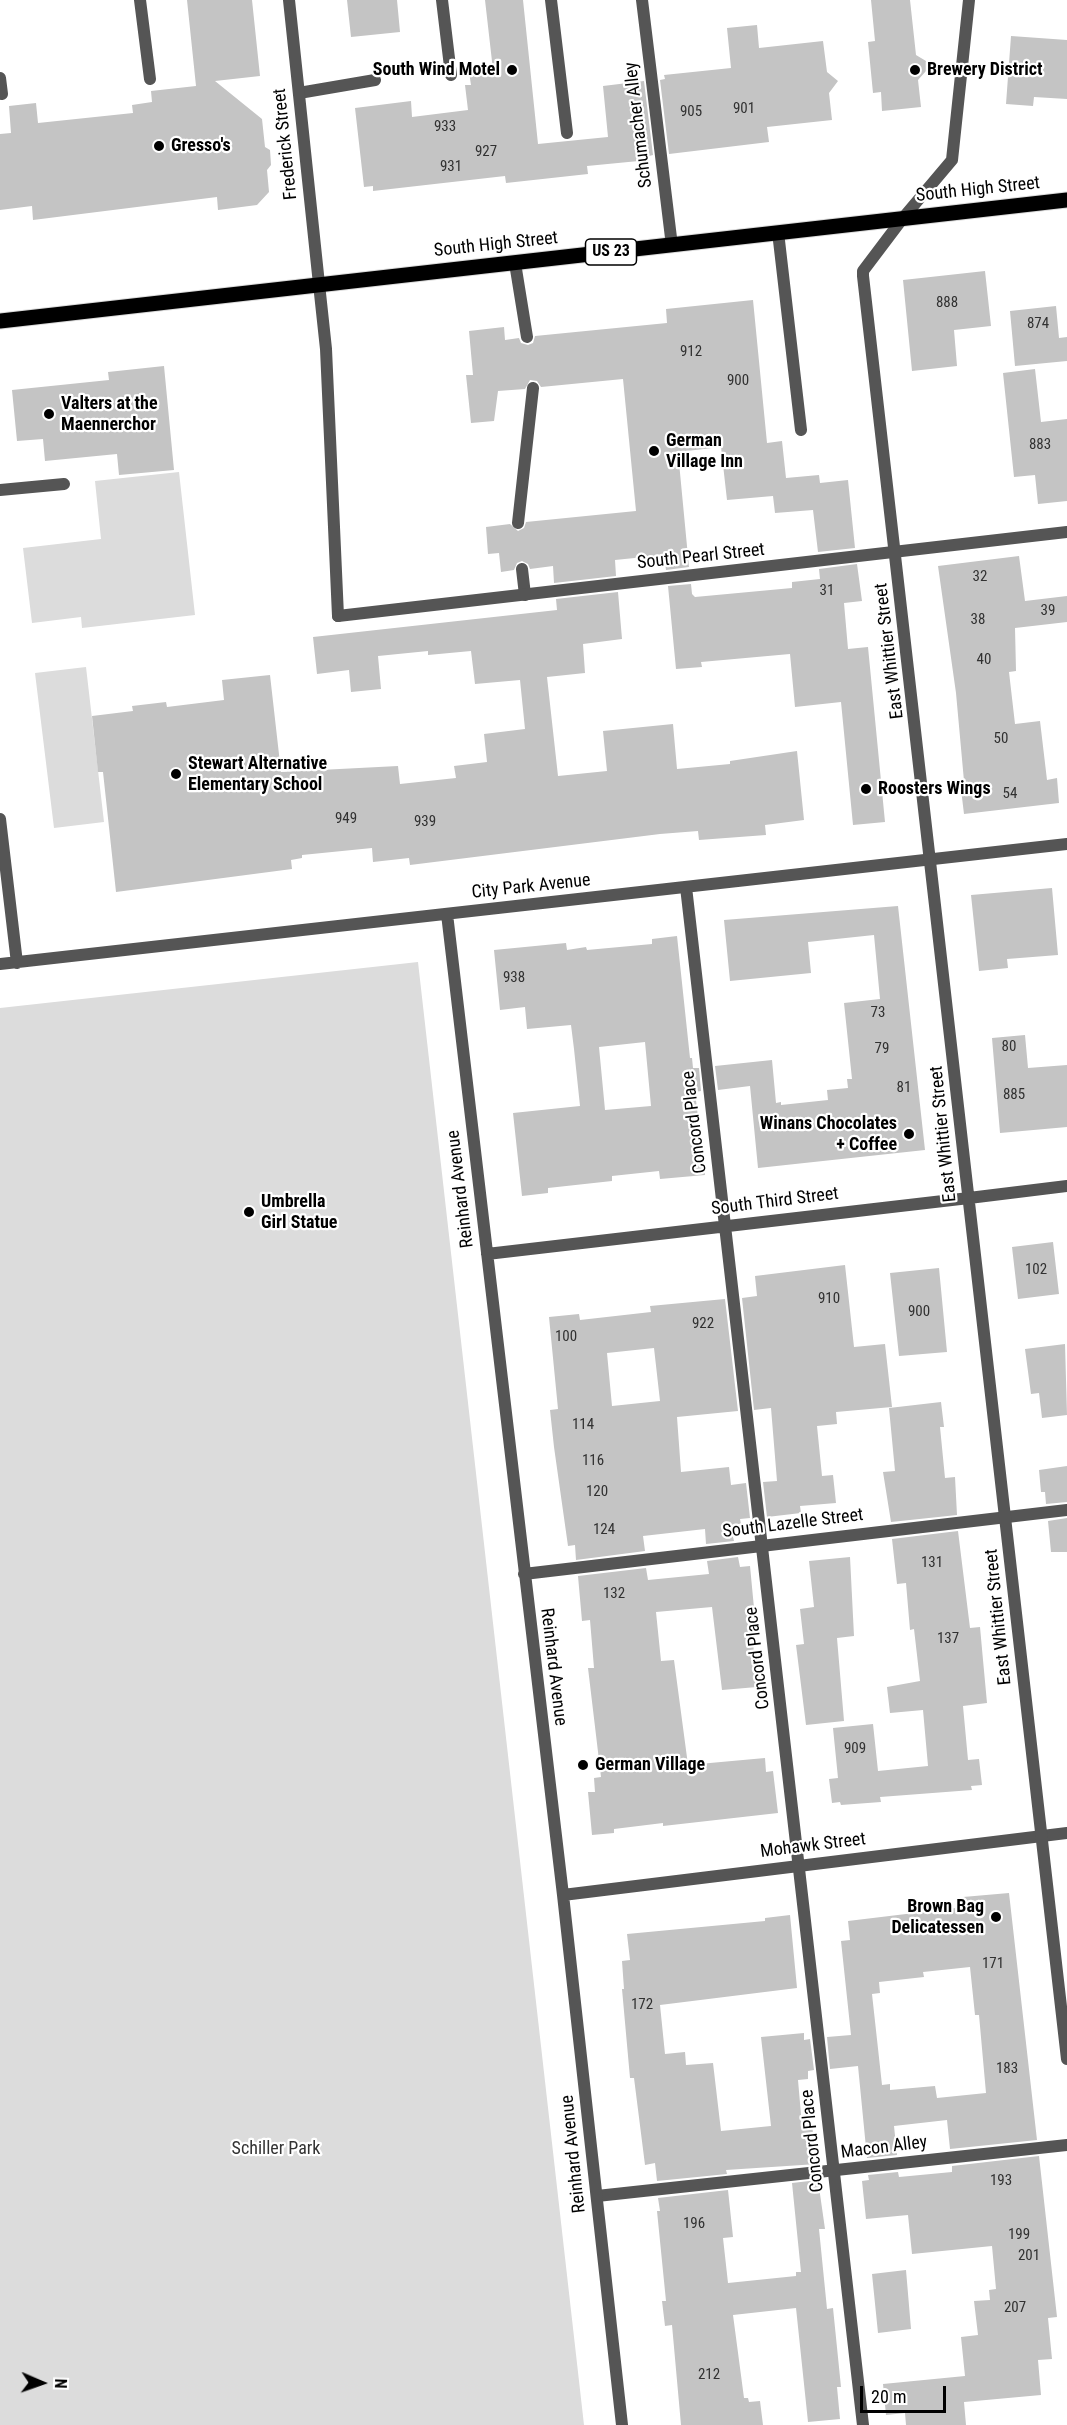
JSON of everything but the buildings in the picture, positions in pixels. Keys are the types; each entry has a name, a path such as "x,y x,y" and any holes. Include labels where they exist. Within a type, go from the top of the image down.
{"main road":[{"name":"South High Street","path":"0,321 1067,200"}],"street":[{"path":"140,0 150,79"},
{"name":"Frederick Street","path":"289,0 326,349 338,616"},
{"path":"442,0 451,75"},
{"path":"551,0 567,133"},
{"name":"Schumacher Alley","path":"642,0 672,246"},
{"name":"East Whittier Street","path":"969,0 952,160 903,218 863,271 897,552 1067,2059"},
{"path":"0,78 2,94"},
{"path":"298,93 375,80"},
{"path":"778,232 801,430"},
{"path":"515,263 527,337"},
{"path":"518,523 533,388"},
{"path":"0,490 64,484"},
{"name":"South Pearl Street","path":"338,616 1067,532"},
{"path":"522,569 525,595"},
{"path":"0,819 17,963"},
{"name":"City Park Avenue","path":"0,964 1067,844"},
{"name":"Concord Place","path":"686,887 863,2425"},
{"name":"Reinhard Avenue","path":"447,914 563,1895 622,2425"},
{"name":"South Third Street","path":"487,1254 1067,1186"},
{"name":"South Lazelle Street","path":"524,1574 1067,1510"},
{"name":"Mohawk Street","path":"563,1895 1067,1833"},
{"name":"Macon Alley","path":"597,2196 835,2172 1067,2145"}],"green space":[{"path":"179,472 195,615 82,628 81,617 32,623 23,548 101,539 95,481"},
{"path":"86,667 104,822 54,828 35,673"},
{"name":"Schiller Park","path":"418,962 584,2425 0,2425 0,1008"}],"place":[{"name":"South Wind Motel","path":"512,70"},
{"name":"Brewery District","path":"915,70"},
{"name":"Gresso's","path":"159,146"},
{"name":"Valters at the Maennerchor","path":"49,414"},
{"name":"German Village Inn","path":"654,451"},
{"name":"Stewart Alternative Elementary School","path":"176,774"},
{"name":"Roosters Wings","path":"866,789"},
{"name":"Winans Chocolates + Coffee","path":"909,1134"},
{"name":"Umbrella Girl Statue","path":"249,1212"},
{"name":"German Village","path":"583,1765"},
{"name":"Brown Bag Delicatessen","path":"996,1917"}]}
